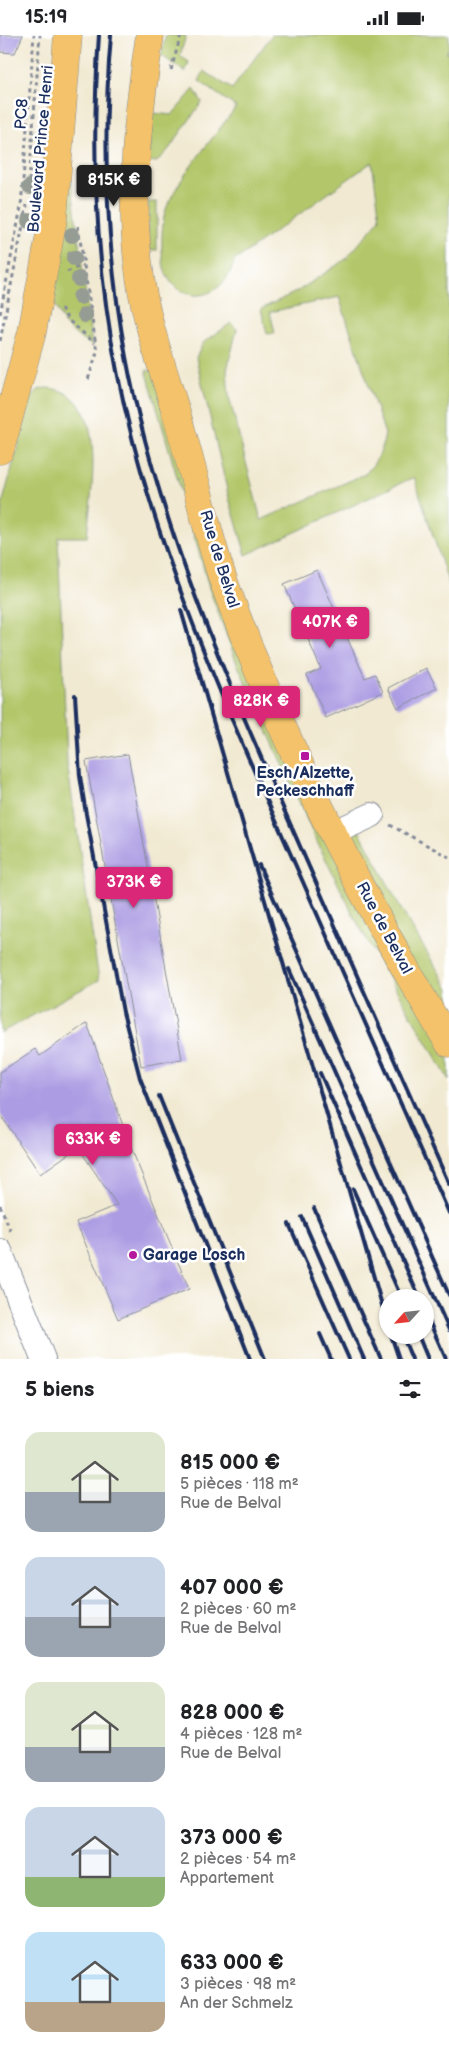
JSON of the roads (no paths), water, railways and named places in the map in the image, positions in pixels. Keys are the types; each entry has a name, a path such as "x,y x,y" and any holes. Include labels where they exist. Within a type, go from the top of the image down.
{"main road":[{"name":"Boulevard Prince Henri","path":"0,379 14,327 37,216 51,35"},
{"name":"Boulevard Prince Henri","path":"0,450 32,332 52,229 68,35"},
{"name":"Rue de Belval","path":"150,35 140,97 135,157 135,220 140,277 225,585 251,653 333,833 416,987 449,1043"}],"street":[{"path":"333,833 372,815"},
{"path":"0,1251 43,1359"}],"railway":[{"path":"99,35 95,162 104,288 117,371 130,431 146,489 186,605 231,718 449,1213"},
{"path":"111,35 108,75 107,156 110,236 114,277 126,357 140,420 157,482 177,544 222,665 449,1184"},
{"path":"181,610 379,1295"},
{"path":"75,695 80,776 86,814 123,1012 140,1078 250,1359"},
{"path":"259,865 449,1295"},
{"path":"289,969 449,1330"},
{"path":"320,1073 415,1289"},
{"path":"159,1096 265,1359"},
{"path":"353,1189 397,1289"},
{"path":"314,1208 381,1359"},
{"path":"302,1217 364,1359"},
{"path":"289,1224 349,1359"},
{"path":"434,1332 446,1359"},
{"path":"320,1334 331,1359"},
{"path":"394,1344 399,1359"},
{"path":"406,1344 412,1359"},
{"path":"422,1344 428,1359"}],"place":[{"name":"Esch/Alzette, Peckeschhaff","path":"305,756"},
{"name":"Garage Losch","path":"133,1255"}]}
